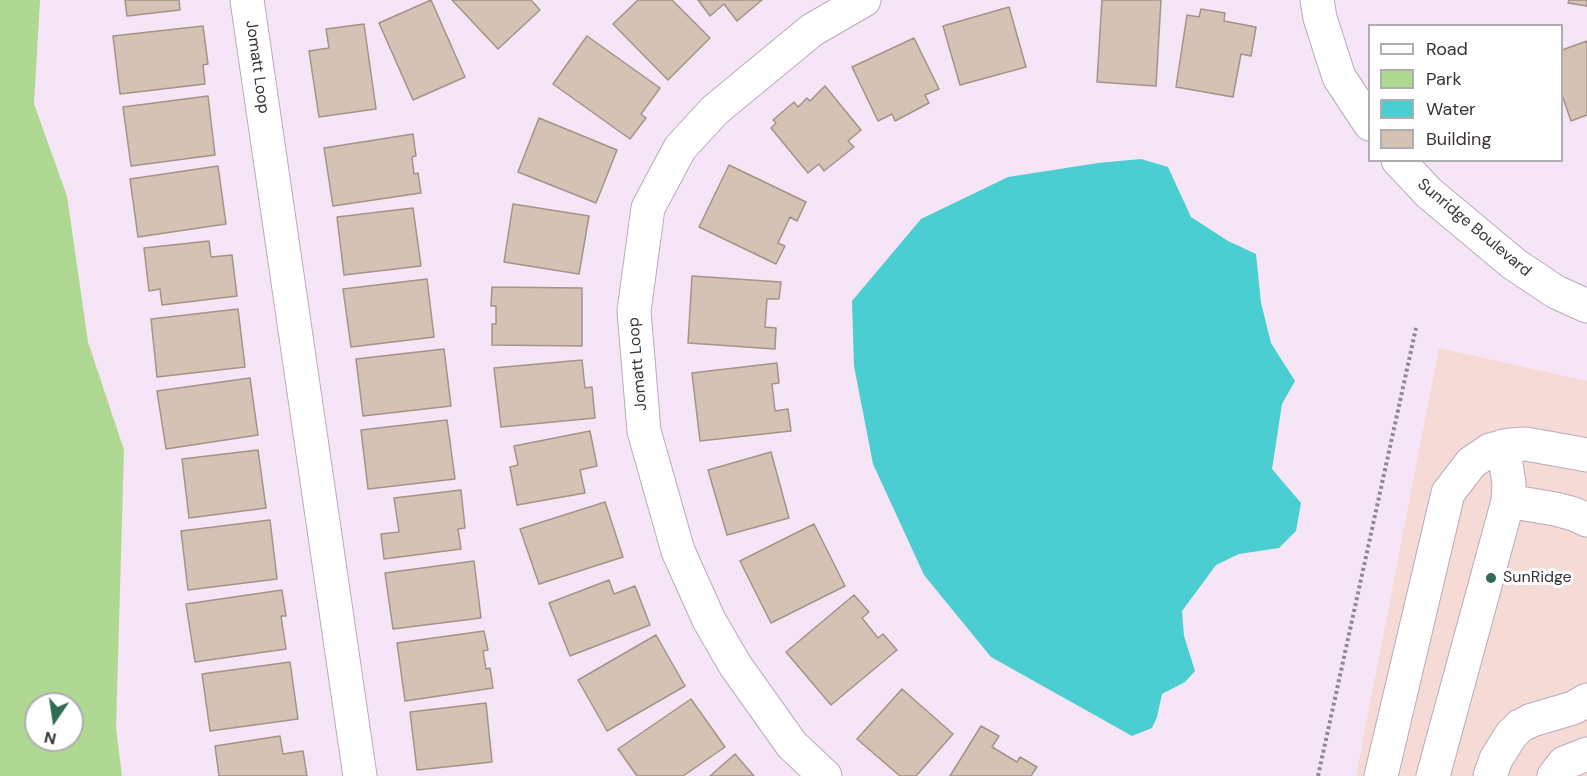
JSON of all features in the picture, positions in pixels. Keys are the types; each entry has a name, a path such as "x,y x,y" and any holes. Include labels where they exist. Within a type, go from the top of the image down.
{"street":[{"name":"Jomatt Loop","path":"247,0 360,776"},
{"name":"Jomatt Loop","path":"825,776 792,745 735,665 709,620 678,551 644,431 634,311 648,208 680,148 715,110 812,30 864,0"},
{"path":"1317,0 1320,18 1339,77 1368,121"},
{"name":"Sunridge Boulevard","path":"1400,162 1429,193 1514,264 1556,292 1587,306"},
{"path":"1381,776 1448,493 1471,463 1490,450 1503,446 1526,444 1587,455"},
{"path":"1433,776 1508,501 1509,483 1503,446"},
{"path":"1508,501 1555,509 1587,520"},
{"path":"1490,776 1496,759 1511,735 1520,726 1532,720 1573,708 1587,700"},
{"path":"1554,776 1564,763 1587,754"}],"path":[{"path":"1318,776 1416,328"}],"shaded area":[{"name":"SunRidge","path":"1439,348 1587,381 1587,776 1356,776"}],"green space":[{"path":"0,0 40,0 34,104 67,196 88,342 124,450 116,728 122,776 0,776"}],"water":[{"path":"1141,159 1168,167 1191,217 1228,241 1256,254 1261,303 1271,343 1295,381 1282,404 1272,469 1301,503 1296,531 1279,548 1239,554 1216,565 1182,611 1184,636 1195,671 1185,682 1162,694 1152,728 1132,736 991,657 924,575 873,464 854,366 852,301 921,219 1008,177 1098,163"}],"building":[{"path":"125,0 179,0 180,10 127,16"},
{"path":"431,0 465,77 413,100 379,23"},
{"path":"452,0 531,0 540,10 498,49"},
{"path":"638,0 672,0 710,38 668,80 613,24"},
{"path":"698,0 762,0 737,21 724,4 710,16"},
{"path":"1102,0 1161,0 1156,86 1097,82"},
{"path":"1569,0 1587,0 1587,6 1568,3"},
{"path":"1009,7 1026,67 960,85 943,26"},
{"path":"1201,9 1225,13 1224,21 1256,27 1251,56 1241,54 1233,97 1176,87 1187,15 1199,17"},
{"path":"364,24 376,109 319,117 309,51 329,48 326,29"},
{"path":"203,26 208,64 203,65 205,84 120,94 113,36"},
{"path":"587,36 660,88 641,114 646,118 630,139 553,84"},
{"path":"914,38 939,89 925,95 929,103 895,121 892,114 878,121 852,67"},
{"path":"1587,41 1587,115 1571,121 1563,98 1563,50"},
{"path":"825,86 861,130 848,141 854,147 824,171 819,164 808,173 771,128 776,123 773,120 794,102 798,107 807,98 810,101"},
{"path":"208,96 215,155 131,166 123,107"},
{"path":"539,118 617,150 596,203 518,172"},
{"path":"413,134 416,156 412,157 414,174 418,173 421,193 333,206 324,148"},
{"path":"729,165 806,202 797,221 790,217 778,243 785,246 776,264 699,227"},
{"path":"218,166 226,224 138,237 130,179"},
{"path":"513,204 589,216 579,274 504,262"},
{"path":"413,208 421,266 344,275 337,217"},
{"path":"209,241 211,257 232,255 237,296 162,305 160,289 149,291 144,248"},
{"path":"692,276 781,282 779,299 767,299 765,327 776,328 775,349 688,343"},
{"path":"427,279 434,337 351,347 343,289"},
{"path":"492,287 582,288 582,346 492,345 492,324 496,324 496,306 491,306"},
{"path":"238,309 245,367 157,377 151,319"},
{"path":"444,349 451,406 363,416 356,359"},
{"path":"582,360 585,388 592,387 595,418 501,427 494,368"},
{"path":"777,363 779,383 772,384 775,411 788,409 791,431 700,441 692,373"},
{"path":"250,378 258,435 166,449 157,391"},
{"path":"447,420 455,479 368,489 361,430"},
{"path":"590,431 597,466 580,470 585,493 517,505 510,467 518,465 514,446"},
{"path":"258,450 266,508 189,518 182,459"},
{"path":"771,452 789,518 727,535 708,470"},
{"path":"461,490 465,528 458,529 461,549 384,559 381,534 399,532 394,498"},
{"path":"605,502 623,557 539,584 520,529"},
{"path":"270,520 277,579 188,590 181,531"},
{"path":"814,524 845,586 771,623 740,561"},
{"path":"474,561 481,618 393,629 385,573"},
{"path":"609,580 614,594 635,586 650,625 570,656 549,603"},
{"path":"282,590 286,616 281,616 286,649 195,662 186,604"},
{"path":"854,595 869,612 862,618 878,638 883,634 897,650 831,705 786,652"},
{"path":"484,631 488,650 483,651 486,669 490,668 493,688 405,701 397,643"},
{"path":"656,635 685,686 607,731 578,680"},
{"path":"290,662 298,719 210,731 202,674"},
{"path":"902,689 953,734 916,776 900,776 857,739"},
{"path":"691,699 725,747 683,776 637,776 618,749"},
{"path":"486,703 492,762 417,770 410,712"},
{"path":"981,726 999,736 992,747 1017,762 1020,757 1037,767 1031,776 950,776"},
{"path":"280,736 283,754 303,751 307,776 219,776 215,746"},
{"path":"735,754 754,776 710,776"}],"place":[{"name":"SunRidge","path":"1491,578"}]}
